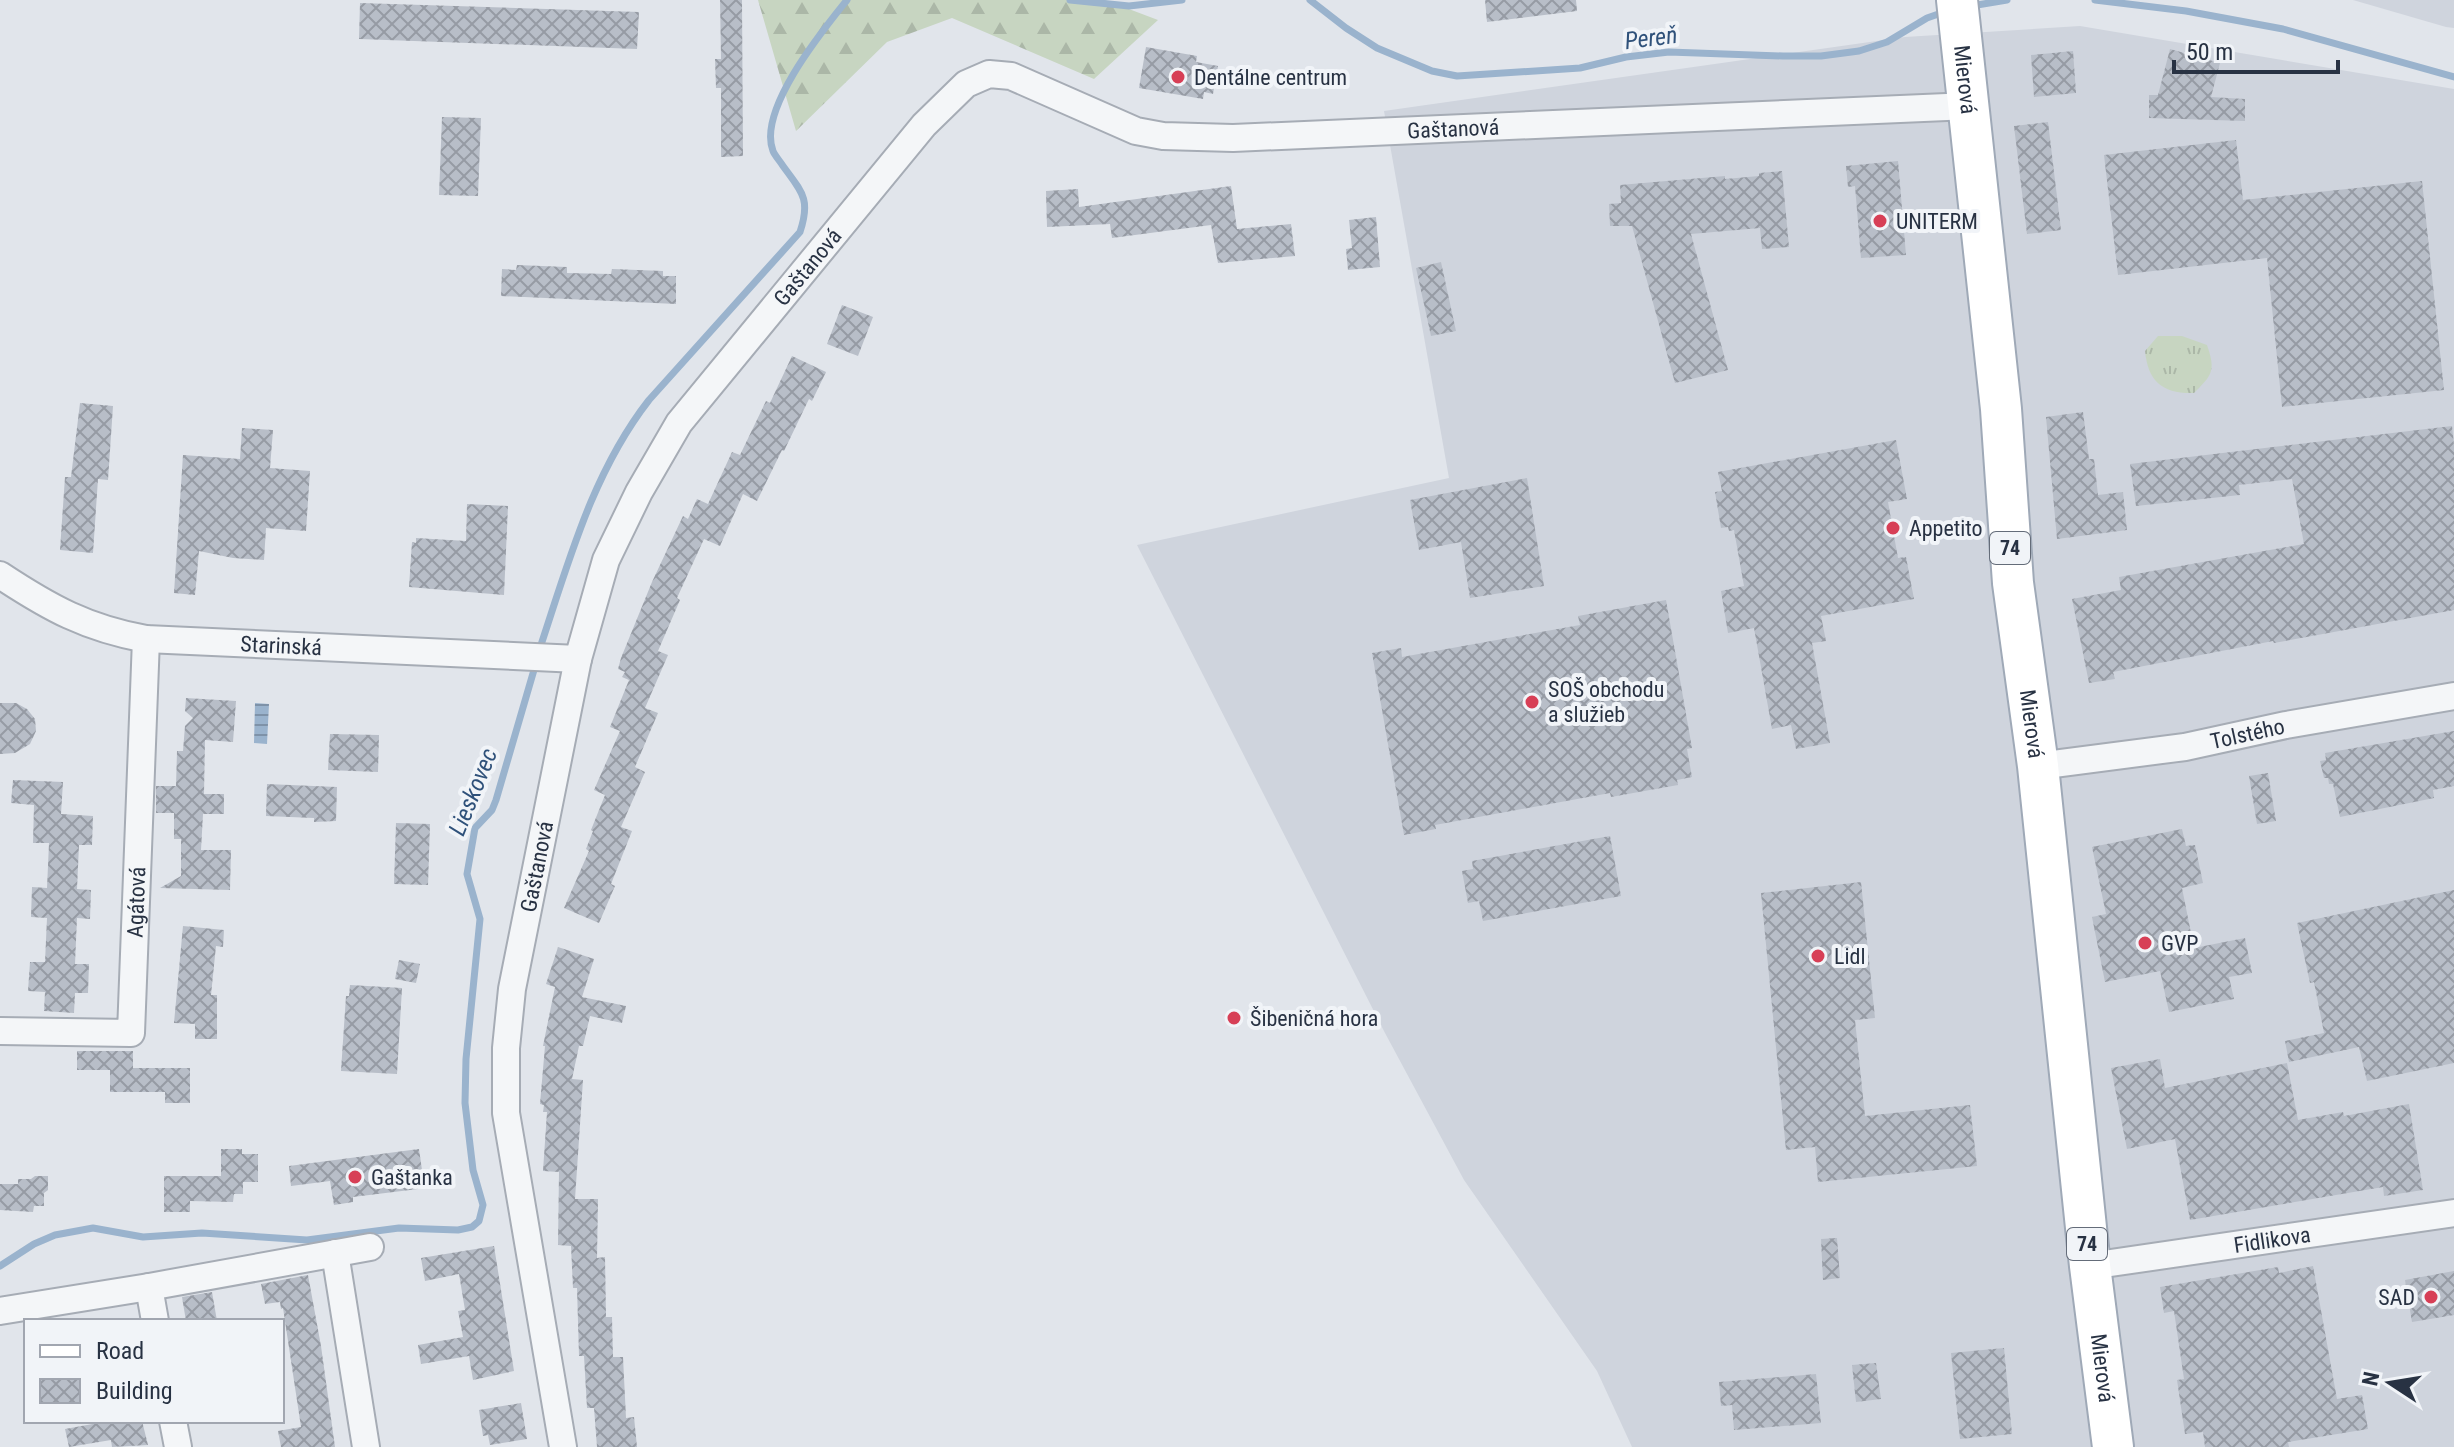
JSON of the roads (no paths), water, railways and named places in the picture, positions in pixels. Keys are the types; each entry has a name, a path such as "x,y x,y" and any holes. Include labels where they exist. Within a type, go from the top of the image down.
{"main road":[{"name":"Mierová","path":"1957,0 2001,409 2013,583 2038,766 2090,1266 2113,1447"}],"street":[{"name":"Gaštanová","path":"563,1447 506,1113 506,1048 512,989 578,659 606,560 639,492 679,423 924,125 966,84 989,74 1011,76 1136,131 1163,136 1233,138 1970,106"},
{"name":"Starinská","path":"0,575 73,619 109,632 146,639 578,659"},
{"name":"Agátová","path":"0,1031 131,1033 146,639"},
{"name":"Tolstého","path":"2038,766 2185,747 2454,696"},
{"name":"Fidlikova","path":"2090,1266 2454,1213"},
{"path":"0,1311 370,1247"},
{"path":"335,1253 366,1447"},
{"path":"149,1287 155,1319"},
{"path":"173,1423 178,1447"}],"water":[{"path":"255,703 269,704 267,744 254,743"}],"waterway":[{"name":"Lieskovec","path":"539,651 584,520 629,428 649,400 800,232 805,211 803,196 773,151 771,134 774,114 795,71 847,0"},
{"name":"Pereň","path":"1070,0 1129,6 1182,0"},
{"name":"Pereň","path":"1310,0 1377,48 1432,71 1457,76 1580,68 1626,57 1669,52 1821,56 1859,51 1887,42 1927,18 1947,11"},
{"name":"Pereň","path":"1971,6 2007,0"},
{"name":"Pereň","path":"2095,0 2186,11 2283,29 2454,77"},
{"name":"Lieskovec","path":"0,1266 34,1244 55,1235 93,1228 143,1237 202,1233 307,1240 399,1228 458,1230 472,1227 479,1221 483,1205 473,1170 465,1103 466,1059 480,919 467,874 475,828 492,810 496,800 536,663"}],"place":[{"name":"Dentálne centrum","path":"1178,77"},
{"name":"UNITERM","path":"1880,221"},
{"name":"Appetito","path":"1893,528"},
{"name":"SOŠ obchodu a služieb","path":"1532,702"},
{"name":"GVP","path":"2145,943"},
{"name":"Lidl","path":"1818,956"},
{"name":"Šibeničná hora","path":"1234,1018"},
{"name":"Gaštanka","path":"355,1177"},
{"name":"SAD","path":"2431,1297"}]}
